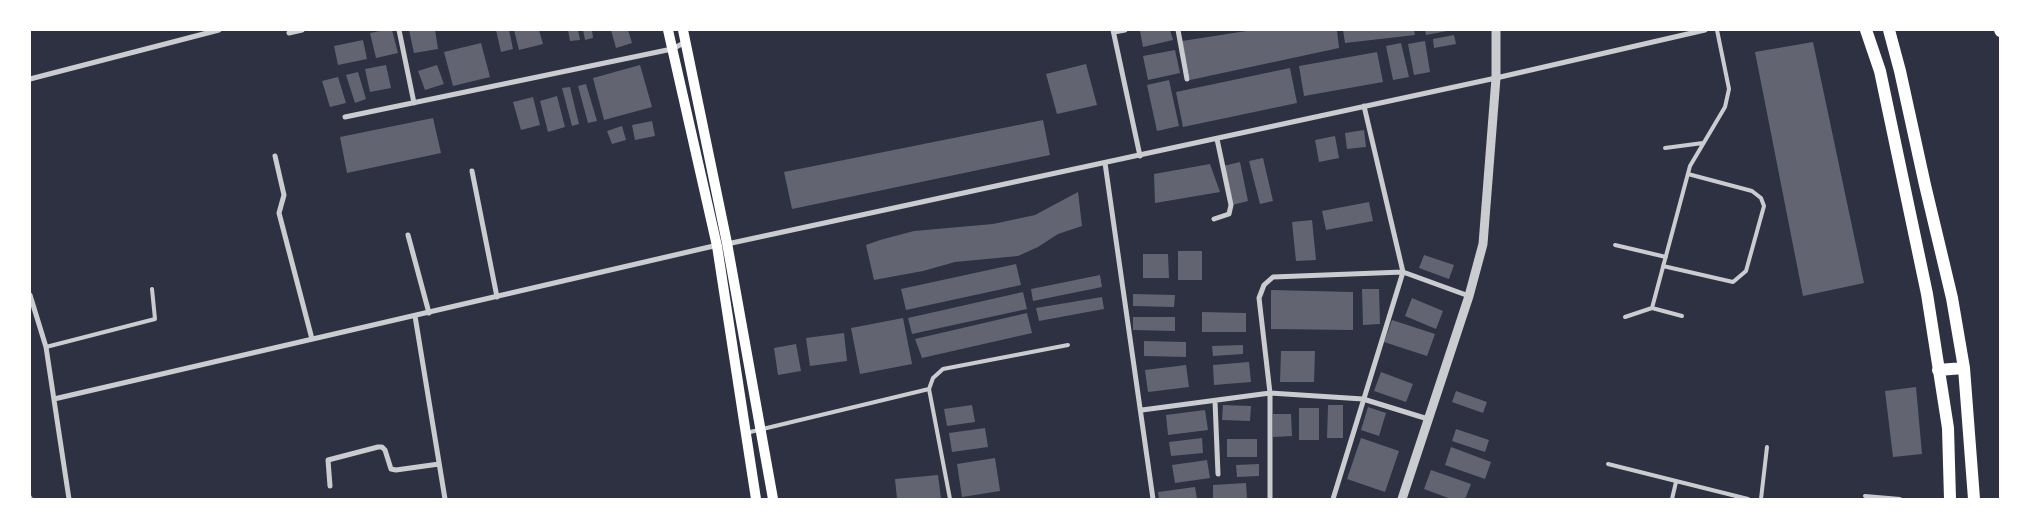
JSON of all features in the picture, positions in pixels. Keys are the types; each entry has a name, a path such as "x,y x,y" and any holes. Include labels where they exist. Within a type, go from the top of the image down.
{"main road":[{"path":"668,30 722,245 745,434 756,499"},
{"path":"683,30 722,245 773,499"},
{"path":"1866,30 1880,71 1927,294 1948,428 1950,499"},
{"path":"1889,30 1952,298 1964,368 1974,499"},
{"path":"1938,370 1964,368"}],"street":[{"path":"30,79 219,30"},
{"path":"289,33 302,30"},
{"path":"399,30 414,103"},
{"path":"1125,30 1114,31 1140,156"},
{"path":"1178,30 1187,79"},
{"path":"1402,499 1469,296 1483,244 1496,78 1496,30"},
{"path":"54,399 722,245 1140,156 1705,30"},
{"path":"345,117 672,49 686,42"},
{"path":"1334,499 1403,272 1364,106"},
{"path":"1214,219 1229,214 1231,206 1217,138"},
{"path":"275,156 284,195 279,213 312,339"},
{"path":"1105,163 1142,410 1153,499"},
{"path":"472,171 497,297"},
{"path":"408,235 429,313"},
{"path":"1270,499 1270,393 1259,298 1264,285 1273,277 1403,272 1469,296"},
{"path":"30,296 46,347 69,499"},
{"path":"415,316 445,499"},
{"path":"1142,410 1270,393 1363,399 1428,419"},
{"path":"1215,400 1218,474"},
{"path":"330,486 328,460 382,446 391,469 396,470 439,464"}],"lane":[{"path":"1652,308 1690,166 1725,107 1730,90 1717,30"},
{"path":"1665,148 1704,143"},
{"path":"1663,266 1733,282 1746,271 1749,262 1764,206 1761,198 1752,192 1688,174"},
{"path":"1615,245 1666,257"},
{"path":"46,347 155,320 152,289"},
{"path":"1625,317 1652,308 1682,316"},
{"path":"950,499 929,389 933,378 943,370 1068,345"},
{"path":"745,434 929,389"},
{"path":"1761,499 1767,447"},
{"path":"1608,464 1748,499"},
{"path":"1672,499 1676,482"},
{"path":"1865,496 1900,499"}],"building":[{"path":"392,30 398,53 376,58 370,33"},
{"path":"409,30 435,30 438,49 414,53"},
{"path":"496,30 509,30 513,49 501,52"},
{"path":"514,30 539,30 543,44 519,50"},
{"path":"568,30 578,30 580,40 570,41"},
{"path":"583,30 592,30 593,38 585,40"},
{"path":"611,30 628,30 632,43 616,48"},
{"path":"1170,30 1173,40 1143,47 1140,31"},
{"path":"1253,30 1337,30 1339,48 1190,80 1182,41"},
{"path":"1343,30 1414,30 1415,35 1345,43"},
{"path":"1425,30 1447,30 1447,31 1426,35"},
{"path":"1454,35 1456,44 1434,48 1433,39"},
{"path":"363,40 367,59 338,65 334,46"},
{"path":"1425,41 1430,72 1414,75 1408,44"},
{"path":"1813,42 1864,283 1803,296 1755,52"},
{"path":"481,43 490,77 453,86 444,52"},
{"path":"1401,43 1409,77 1393,80 1386,46"},
{"path":"1175,50 1180,73 1148,80 1143,56"},
{"path":"1377,52 1383,82 1304,96 1299,66"},
{"path":"1086,64 1097,105 1057,114 1046,74"},
{"path":"386,65 391,88 370,92 365,69"},
{"path":"437,65 444,84 425,90 418,71"},
{"path":"640,65 652,107 604,120 593,78"},
{"path":"1290,68 1297,103 1183,127 1176,92"},
{"path":"358,72 366,99 355,103 346,75"},
{"path":"338,77 346,103 330,107 322,81"},
{"path":"1169,80 1179,126 1157,131 1147,85"},
{"path":"586,84 597,121 588,123 578,86"},
{"path":"570,87 579,124 572,126 562,88"},
{"path":"557,96 565,127 548,132 540,101"},
{"path":"533,97 540,125 521,130 513,102"},
{"path":"433,118 441,153 347,173 340,137"},
{"path":"1043,120 1050,155 792,209 784,172"},
{"path":"652,121 655,136 635,140 632,125"},
{"path":"622,126 626,140 612,144 607,131"},
{"path":"1364,130 1366,147 1347,149 1345,133"},
{"path":"1335,136 1339,158 1319,162 1315,140"},
{"path":"1263,158 1273,201 1260,204 1249,161"},
{"path":"1240,162 1248,201 1232,205 1223,166"},
{"path":"1210,164 1220,192 1155,203 1154,174"},
{"path":"1078,192 1082,226 1058,234 1038,247 1018,256 955,262 923,271 874,280 866,245 914,231 993,224 1035,215"},
{"path":"1369,202 1373,221 1326,230 1322,211"},
{"path":"1312,220 1316,260 1296,261 1292,222"},
{"path":"1178,251 1202,251 1202,280 1178,280"},
{"path":"1143,254 1168,254 1169,278 1143,278"},
{"path":"1424,255 1454,265 1449,279 1419,268"},
{"path":"1016,264 1021,285 906,310 901,289"},
{"path":"1100,275 1102,287 1033,301 1031,289"},
{"path":"1362,289 1379,289 1380,324 1363,325"},
{"path":"1271,290 1353,292 1353,330 1271,329"},
{"path":"1023,292 1027,309 912,334 908,318"},
{"path":"1133,294 1175,295 1174,307 1133,306"},
{"path":"1102,297 1104,309 1039,321 1036,308"},
{"path":"1412,298 1443,311 1436,329 1405,316"},
{"path":"1202,312 1246,313 1246,332 1202,332"},
{"path":"1027,313 1032,333 922,358 915,339"},
{"path":"1133,317 1175,317 1175,331 1133,330"},
{"path":"903,318 912,364 860,374 851,328"},
{"path":"1392,320 1435,334 1427,356 1384,342"},
{"path":"844,333 847,361 810,366 806,338"},
{"path":"1144,341 1186,342 1186,357 1144,356"},
{"path":"796,344 801,371 778,375 774,348"},
{"path":"1243,345 1243,354 1213,356 1212,346"},
{"path":"1281,351 1315,351 1314,382 1280,382"},
{"path":"1249,362 1251,382 1214,385 1213,365"},
{"path":"1186,365 1189,387 1148,392 1145,370"},
{"path":"1381,372 1413,384 1406,402 1374,391"},
{"path":"1916,387 1922,454 1893,457 1885,391"},
{"path":"1456,391 1487,402 1483,413 1452,402"},
{"path":"972,405 975,422 947,426 944,409"},
{"path":"1223,405 1251,406 1250,421 1222,420"},
{"path":"1328,405 1343,405 1343,438 1327,438"},
{"path":"1368,407 1386,413 1379,436 1361,430"},
{"path":"1299,408 1319,408 1319,440 1299,440"},
{"path":"1205,410 1208,430 1168,435 1166,415"},
{"path":"1273,414 1291,414 1292,436 1273,437"},
{"path":"985,428 988,447 952,452 949,433"},
{"path":"1456,429 1489,440 1485,452 1452,441"},
{"path":"1202,438 1203,453 1171,456 1169,442"},
{"path":"1361,438 1399,451 1385,492 1347,479"},
{"path":"1227,439 1257,439 1257,457 1227,457"},
{"path":"1451,447 1491,462 1485,479 1445,465"},
{"path":"995,458 1000,491 962,497 957,464"},
{"path":"1207,460 1210,478 1175,483 1172,465"},
{"path":"1259,464 1259,476 1237,477 1236,465"},
{"path":"1431,470 1471,484 1465,499 1451,499 1424,489"},
{"path":"938,475 941,499 897,499 895,479"},
{"path":"1246,483 1247,499 1213,499 1213,485"},
{"path":"1195,487 1197,499 1159,499 1158,492"}]}
